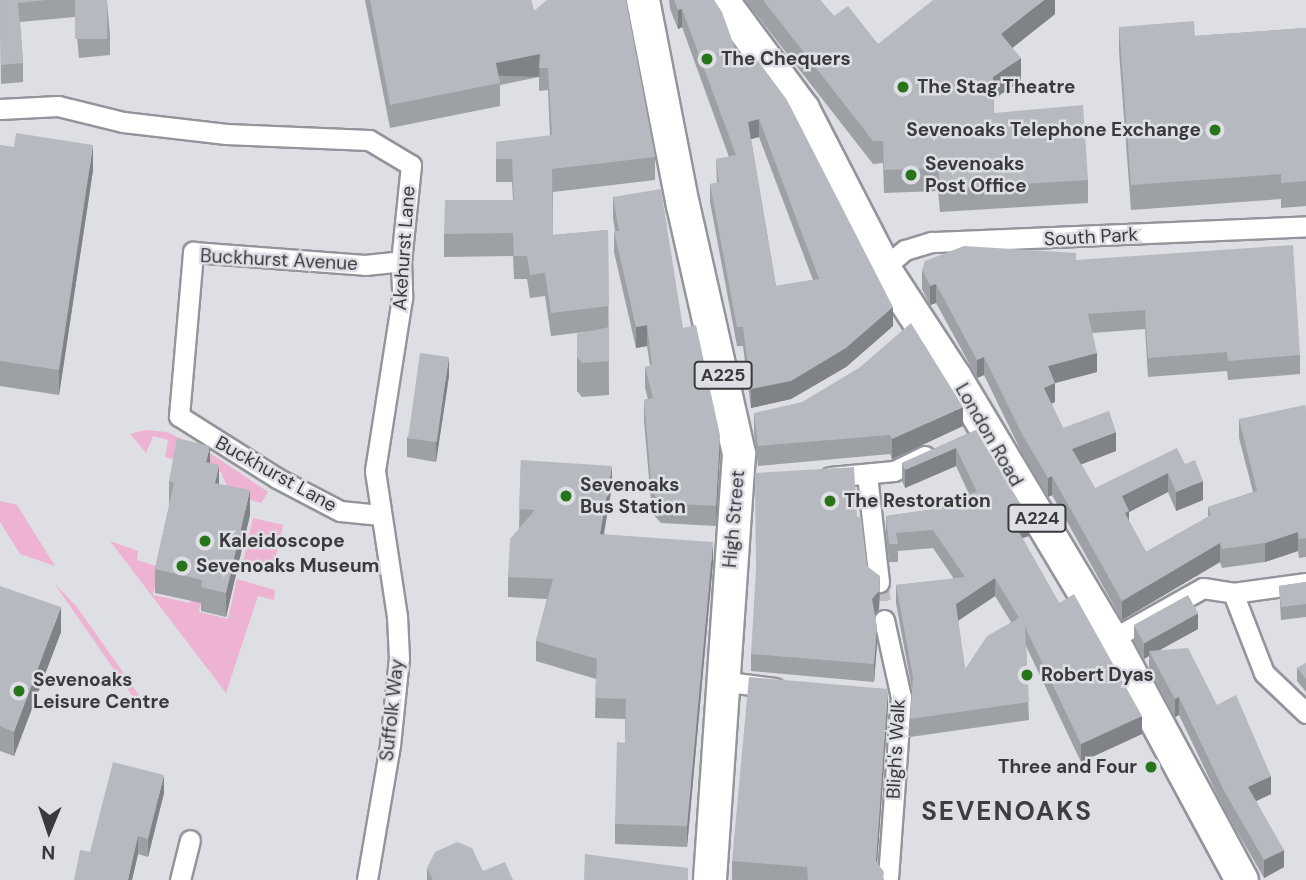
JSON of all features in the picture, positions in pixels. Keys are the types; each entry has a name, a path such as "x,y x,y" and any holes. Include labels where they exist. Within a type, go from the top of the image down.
{"main road":[{"name":"High Street","path":"643,0 683,205 741,423 746,479 720,681 710,880"},
{"name":"London Road","path":"722,0 803,110 884,268 908,329 1112,639 1242,880"}],"street":[{"name":"Akehurst Lane","path":"0,109 58,106 123,122 226,134 369,140 411,165 401,261 400,312 376,459 384,540"},
{"name":"South Park","path":"884,268 905,250 932,242 1306,226"},
{"name":"Buckhurst Avenue","path":"179,416 193,252 365,265 401,261"},
{"name":"Buckhurst Lane","path":"179,416 277,478 340,511 380,515"},
{"path":"808,478 894,471 939,450"},
{"path":"867,475 878,582"},
{"name":"Suffolk Way","path":"366,880 390,745 399,658 397,616 384,540"},
{"path":"1112,639 1203,588 1233,593 1306,583"},
{"path":"1233,593 1264,673 1306,713"},
{"name":"Bligh's Walk","path":"884,620 901,697 888,880"},
{"path":"720,681 798,690"},
{"path":"875,695 901,697"},
{"path":"180,880 190,840"}],"shaded area":[{"path":"145,430 167,432 210,453 268,492 261,503 230,494 221,472 165,457 168,440 153,436 146,453 130,434"},
{"path":"0,501 17,505 55,566 20,554 0,522"},
{"path":"253,518 283,525 273,570 243,563"},
{"path":"110,541 138,551 137,560 159,567 153,595 190,603 196,580 205,582 199,612 228,619 237,579 275,590 274,600 258,596 226,693"},
{"path":"54,583 77,607 146,705 138,704"}],"building":[{"path":"0,0 46,0 18,3 23,63 1,65"},
{"path":"75,0 107,0 107,39 75,39"},
{"path":"370,0 531,0 534,11 547,0 626,0 655,157 552,169 553,235 608,230 609,306 551,313 545,273 530,275 527,256 514,256 513,233 444,234 445,200 514,200 512,159 496,159 496,142 552,135 548,68 539,68 540,54 496,63 500,83 390,105"},
{"path":"674,0 714,0 722,12 741,65 753,54 787,100 893,307 846,348 791,381 751,389 743,327 737,327 710,184 719,182 716,159 736,155 682,9 678,10","holes":["759,119 819,279 776,286 748,122"]},
{"path":"763,0 820,0 834,16 848,6 878,44 933,0 1044,0 1001,34 1021,58 993,77 994,113 1083,105 1088,180 940,189 938,168 884,170 883,141 873,141"},
{"name":"Sevenoaks Telephone Exchange","path":"1194,21 1195,36 1306,28 1306,181 1281,183 1281,174 1131,185 1119,27"},
{"path":"16,133 93,145 59,370 0,361 0,145 14,147"},
{"path":"661,189 683,328 696,325 720,435 716,506 661,503 652,492 644,400 653,398 645,367 652,365 647,325 636,327 614,231 619,231 613,197"},
{"path":"1293,245 1300,355 1228,361 1227,352 1148,358 1145,310 1088,314 1097,353 1048,366 1055,383 1044,388 1063,428 1109,411 1116,432 1072,449 1095,488 1177,448 1185,464 1195,460 1203,481 1176,492 1168,473 1122,496 1129,511 1125,513 1146,552 1211,515 1208,507 1257,491 1239,419 1305,405 1306,538 1299,539 1298,532 1265,543 1222,549 1220,543 1122,601 1052,476 1048,478 1022,434 984,357 977,360 936,284 930,286 922,270 925,261 964,246 1076,253 1076,260"},
{"path":"911,323 963,407 892,439 890,435 758,446 754,413 802,402 859,368"},
{"path":"609,327 609,361 582,363 577,357 577,334"},
{"path":"420,353 449,357 437,442 408,438"},
{"path":"976,430 1029,518 1014,523 1059,603 1074,594 1142,716 1081,744 1025,627 1029,702 910,719 913,677 896,585 965,577 933,530 896,533 898,544 889,544 886,516 943,508 942,501 977,492 956,448 905,470 902,463","holes":["995,578 1019,618 987,636 965,669 956,604"]},
{"name":"Kaleidoscope","path":"177,438 210,446 206,462 219,465 215,483 250,490 226,593 201,587 202,580 155,569 174,483 169,481"},
{"path":"521,460 612,466 600,534 713,542 687,826 615,824 617,742 625,743 626,699 595,698 597,659 536,641 553,579 508,577 510,539 535,510 519,509"},
{"path":"854,467 857,517 861,517 867,566 880,576 879,591 872,599 877,626 874,664 751,654 756,569 755,473"},
{"path":"1306,582 1306,604 1281,607 1279,586"},
{"name":"Sevenoaks Leisure Centre","path":"0,586 61,607 14,732 0,726"},
{"path":"1188,595 1198,613 1144,643 1134,625"},
{"path":"1188,648 1217,705 1236,695 1271,776 1248,787 1284,850 1264,860 1223,789 1179,697 1175,699 1149,651"},
{"path":"1306,663 1306,679 1297,668"},
{"path":"749,677 888,689 876,861 884,872 883,880 808,880 807,867 732,861"},
{"path":"113,762 164,775 148,839 138,836 128,880 74,880 80,850 90,852"},
{"path":"457,842 472,848 483,871 505,862 513,880 433,880 427,868 435,852"},
{"path":"585,854 688,868 688,880 584,880"}],"tunnel":[{"path":"879,582 884,620"}],"place":[{"name":"The Chequers","path":"707,59"},
{"name":"The Stag Theatre","path":"903,87"},
{"name":"Sevenoaks Telephone Exchange","path":"1215,130"},
{"name":"Sevenoaks Post Office","path":"911,175"},
{"name":"Sevenoaks Bus Station","path":"566,496"},
{"name":"The Restoration","path":"830,501"},
{"name":"Kaleidoscope","path":"205,541"},
{"name":"Sevenoaks Museum","path":"182,566"},
{"name":"Robert Dyas","path":"1027,675"},
{"name":"Sevenoaks Leisure Centre","path":"19,691"},
{"name":"Three and Four","path":"1151,767"}],"district":[{"name":"SEVENOAKS","path":"1007,812"}]}
